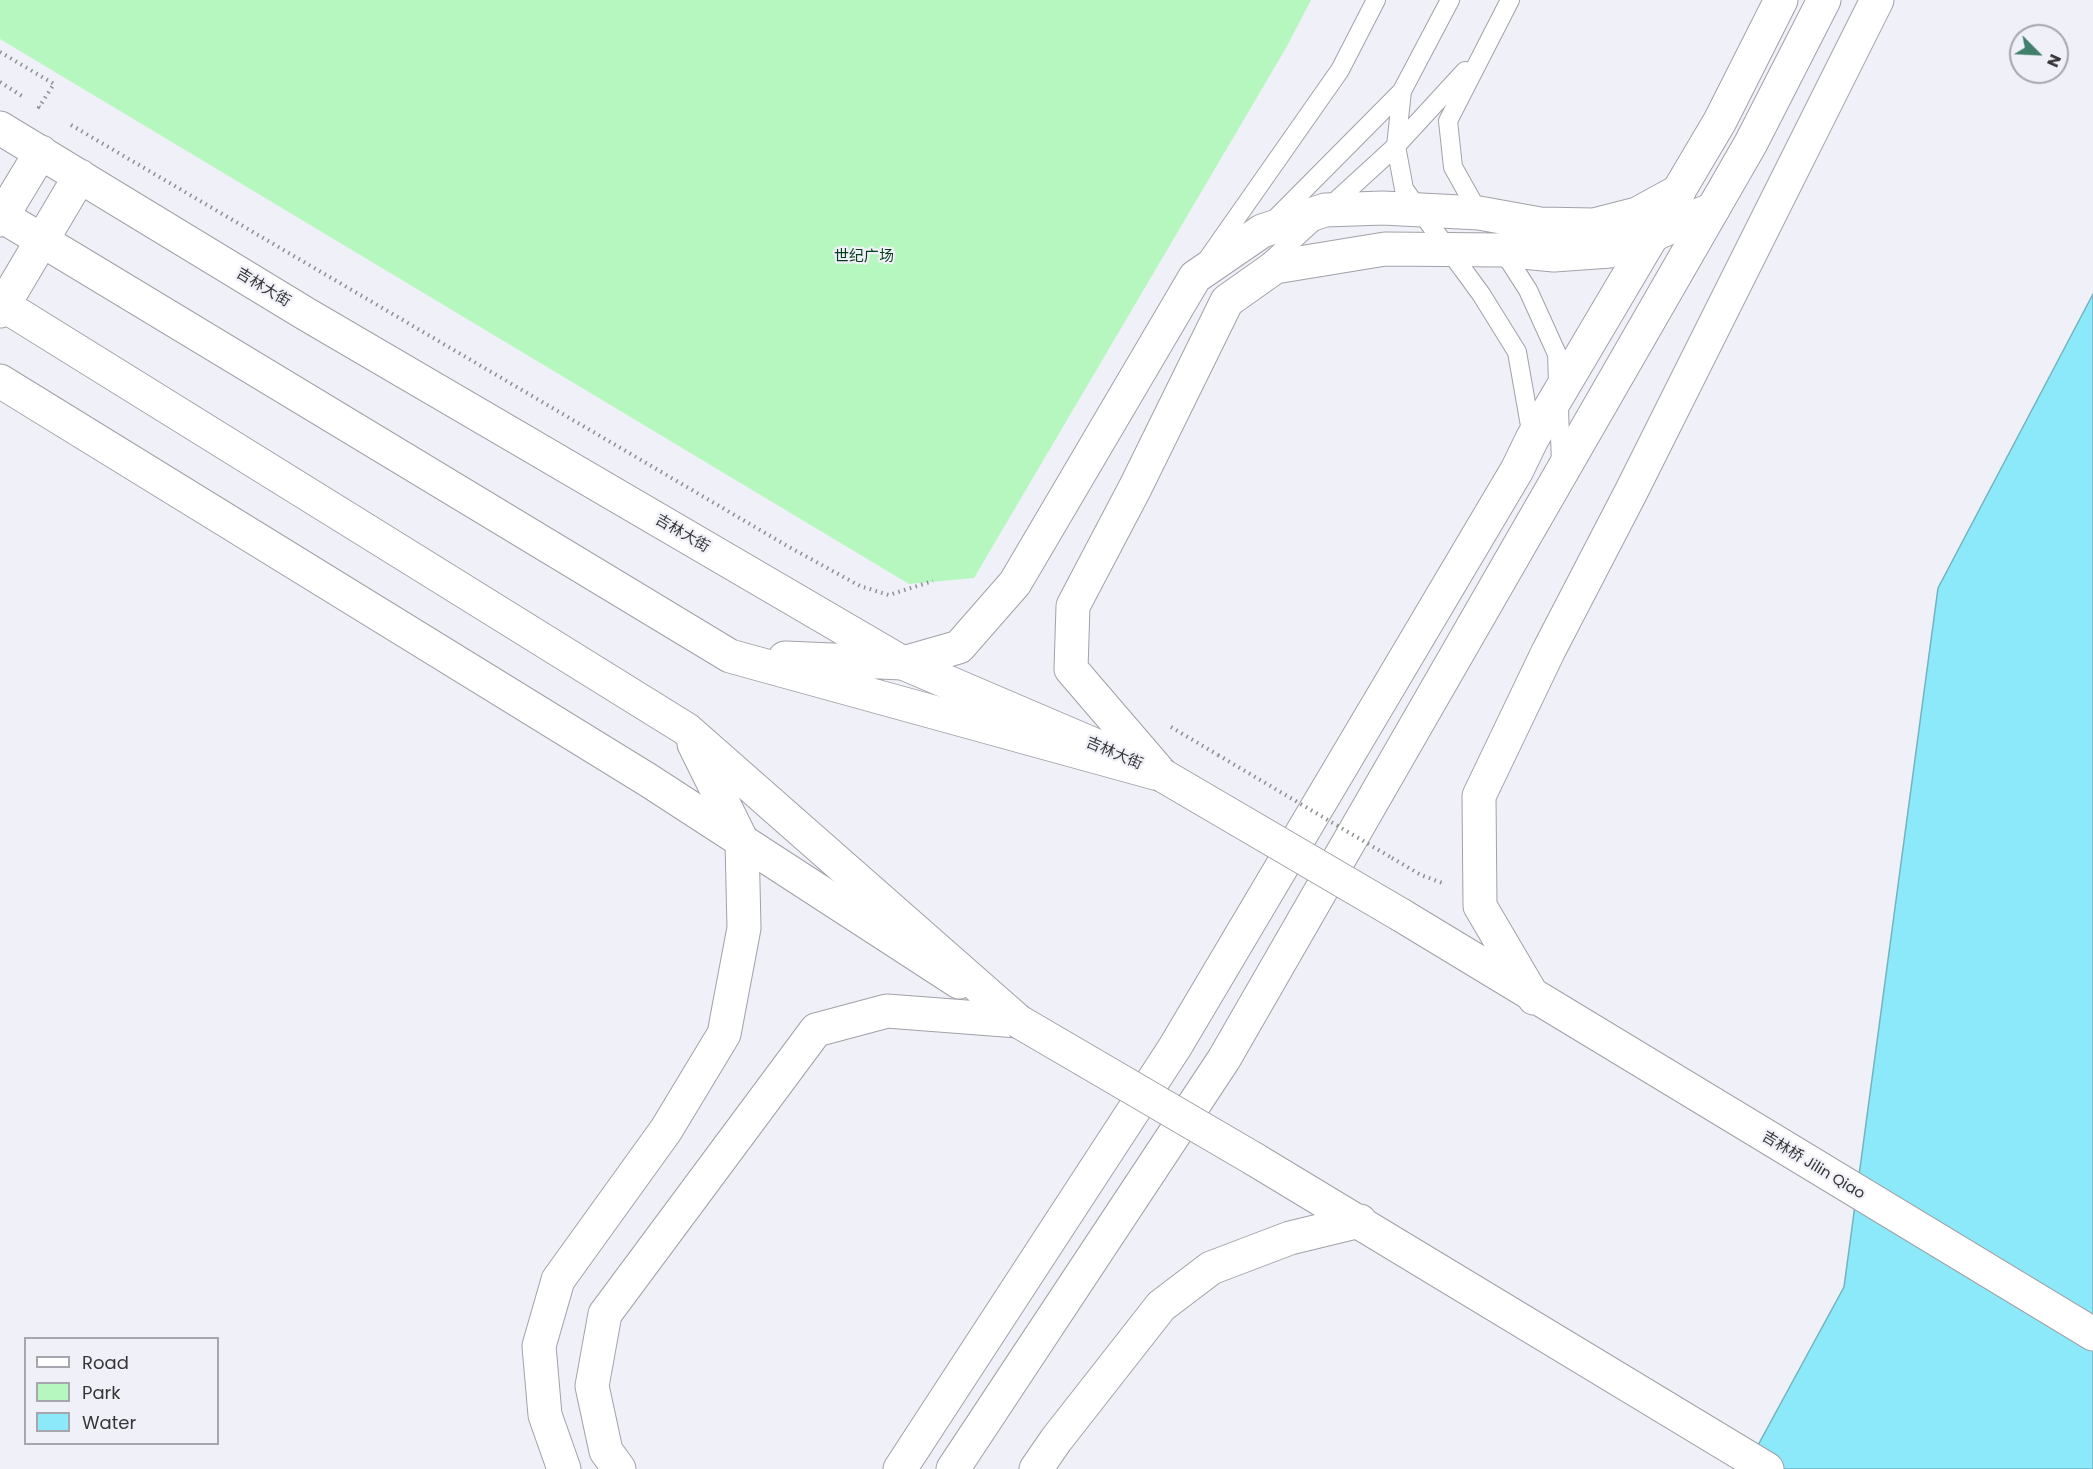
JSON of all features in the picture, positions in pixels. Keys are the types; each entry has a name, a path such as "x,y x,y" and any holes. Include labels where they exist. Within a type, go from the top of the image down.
{"main road":[{"path":"900,1469 1174,1047 1511,481 1558,394 1720,121 1781,0"},
{"path":"953,1469 1224,1059 1751,143 1824,0"},
{"path":"1534,998 1480,906 1479,796 1548,652 1631,492 1877,0"},
{"name":"吉林大街","path":"0,128 306,314 903,663 1162,775"},
{"path":"1,217 41,152"},
{"path":"80,176 1,306 686,729 1018,1021"},
{"path":"730,656 903,663 959,647 1015,583 1195,277 1262,231 1325,210 1383,208 1479,213 1540,224 1594,225 1637,214 1678,191"},
{"path":"1162,775 1071,669 1073,606 1135,488 1227,301 1275,267 1385,249 1502,250 1554,255 1610,251 1713,209"},
{"name":"吉林大街","path":"1,217 43,240 730,656 1162,775"},
{"path":"0,381 648,780 1018,1021 1360,1221 1767,1469"},
{"path":"564,1469 545,1414 539,1346 558,1280 666,1130 724,1034 744,928 742,841 686,729"},
{"name":"吉林桥 Jilin Qiao","path":"1162,775 1401,915 1534,998 2093,1334"},
{"path":"619,1469 606,1451 591,1386 605,1314 816,1030 887,1011 1018,1021"},
{"path":"1036,1469 1161,1306 1211,1268 1290,1238 1360,1221"}],"lane":[{"path":"1195,277 1340,70 1376,0"},
{"path":"1262,231 1402,91 1450,0"},
{"path":"1510,0 1448,121 1453,167 1527,290 1557,354 1562,472"},
{"path":"1227,301 1396,146 1483,52"},
{"path":"1402,91 1396,146 1404,189 1481,294 1517,352 1532,439"}],"path":[{"path":"0,52 54,84 39,107 50,113"},
{"path":"70,125 768,535 860,586 889,595 933,581"},
{"path":"1167,725 1392,858"}],"green space":[{"name":"世纪广场","path":"0,0 1311,0 1286,48 974,578 909,584 0,39"}],"water":[{"path":"2093,294 2093,1469 1745,1469 1844,1287 1938,588"}]}
